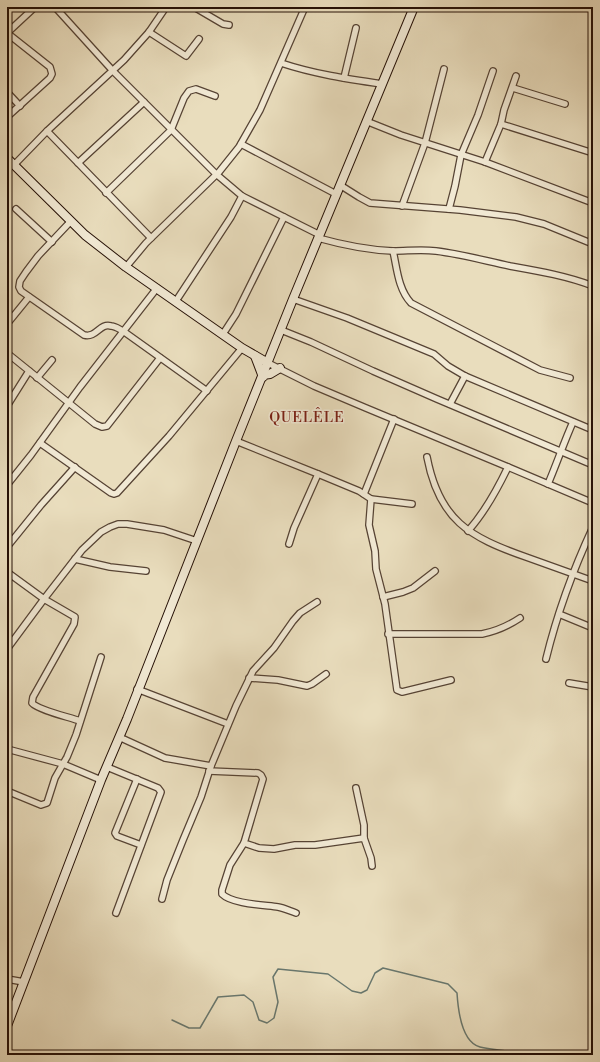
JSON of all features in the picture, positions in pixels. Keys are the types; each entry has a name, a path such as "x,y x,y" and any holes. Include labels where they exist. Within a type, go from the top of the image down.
{"main road":[{"path":"7,1026 101,780 198,541 236,441 336,194 414,7"},
{"path":"7,158 85,235 126,267 242,348 268,363"},
{"path":"256,356 273,351"},
{"path":"263,376 273,373 279,368 273,351"},
{"path":"256,356 263,376"}],"street":[{"path":"7,117 50,78 52,74 50,67 7,33 35,7"},
{"path":"55,7 113,71 216,174 242,196 284,217 319,237 348,246 393,251 416,250 451,254 558,276 593,286"},
{"path":"14,165 46,131 113,71 149,32 166,7"},
{"path":"194,7 223,24 228,25"},
{"path":"126,267 151,238 216,174 241,144 260,110 282,63 286,49 305,7"},
{"path":"344,78 356,28"},
{"path":"149,32 186,56 199,39"},
{"path":"282,63 302,70 382,84"},
{"path":"402,206 425,143 444,69"},
{"path":"449,209 461,154 478,115 493,72"},
{"path":"485,162 501,124 516,76"},
{"path":"513,88 565,104"},
{"path":"106,193 171,130 184,98 189,91 193,89 215,96"},
{"path":"7,92 20,106"},
{"path":"78,163 144,102"},
{"path":"366,121 425,143 485,162 593,203"},
{"path":"501,124 593,153"},
{"path":"46,131 151,238"},
{"path":"241,144 336,194"},
{"path":"340,185 370,203 449,209 516,217 570,234 593,244"},
{"path":"176,301 231,218 242,196"},
{"path":"16,209 52,242"},
{"path":"223,334 240,307 284,217"},
{"path":"71,221 38,256 20,281 19,287 21,291 84,335 94,335 107,325 123,331 207,391"},
{"path":"393,251 400,286 411,303 540,370 570,378"},
{"path":"7,484 40,443 123,331 158,288"},
{"path":"7,324 29,297"},
{"path":"293,299 347,318 434,354 448,366 465,376 593,430"},
{"path":"281,330 593,465"},
{"path":"40,443 111,493 117,493 169,436 242,348"},
{"path":"7,353 95,424 102,427 107,426 160,358"},
{"path":"37,378 52,360"},
{"path":"268,363 321,388 593,503"},
{"path":"7,406 29,371"},
{"path":"450,404 465,376"},
{"path":"364,494 394,419"},
{"path":"548,484 572,422"},
{"path":"236,441 318,474 364,494 371,499 412,504"},
{"path":"427,457 434,485 441,500 447,510 468,532 496,546 593,581"},
{"path":"7,547 41,504 75,467"},
{"path":"468,532 483,513 495,494 508,467"},
{"path":"289,544 294,528 318,474"},
{"path":"371,499 370,525 375,551 376,569 383,597 393,672 397,690 399,692 451,680"},
{"path":"7,650 44,598 75,559 87,544 101,532 118,524 127,524 164,530 198,541"},
{"path":"546,659 572,574 592,534 593,527"},
{"path":"75,559 110,567 146,571"},
{"path":"383,597 413,588 435,571"},
{"path":"7,572 44,598 72,615 75,620 32,703 41,710 53,712 80,721"},
{"path":"162,899 169,876 201,797 210,768 249,678 300,613 316,602"},
{"path":"559,614 593,628"},
{"path":"388,634 482,634 506,627 520,618"},
{"path":"7,791 41,805 46,804 55,778 71,748 101,657"},
{"path":"249,678 278,680 308,686 326,674"},
{"path":"569,683 593,687"},
{"path":"137,689 228,724"},
{"path":"119,737 165,758 210,768 258,773 261,775 263,779 244,843 230,865 222,894 227,898 257,906 277,907 296,913"},
{"path":"7,749 63,764 101,780"},
{"path":"107,767 158,788 161,792 116,913"},
{"path":"137,779 114,833 117,836 141,845"},
{"path":"356,788 364,825 364,838 371,858 372,866"},
{"path":"244,843 259,848 274,850 295,845 315,845 364,838"},
{"path":"7,979 24,982"}],"waterway":[{"path":"172,1020 189,1028 200,1028 218,997 244,995 253,1002 259,1020 267,1023 274,1018 278,1002 273,977 278,969 328,974 352,991 361,993 367,990 375,973 383,968 448,984 457,993 458,1007 462,1024 469,1039 474,1044 480,1047 524,1055"}],"district":[{"name":"QUELÊLE","path":"307,417"}]}
